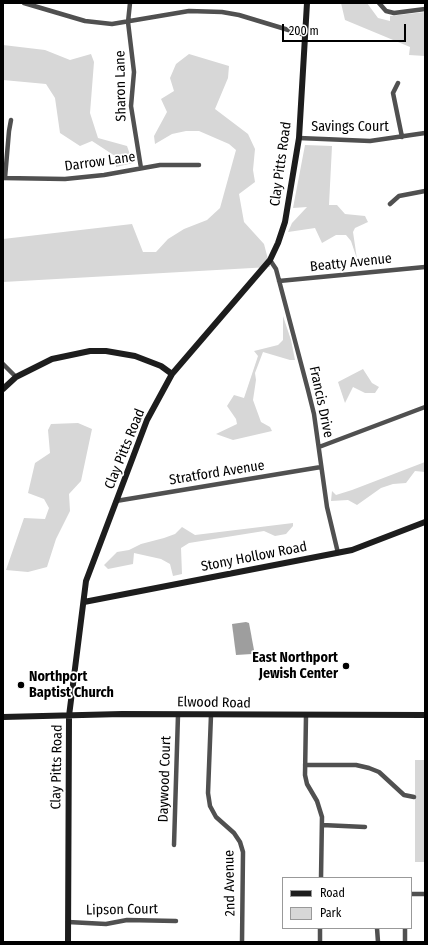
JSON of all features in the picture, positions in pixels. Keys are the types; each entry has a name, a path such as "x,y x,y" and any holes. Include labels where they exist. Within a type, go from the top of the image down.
{"street":[{"path":"24,3 84,21 112,24 171,13 205,10 239,15 305,35"},
{"name":"Sharon Lane","path":"130,3 128,22 134,60 130,106 141,168"},
{"name":"Clay Pitts Road","path":"68,942 70,716 86,581 147,420 172,374 270,260 278,243 285,222 299,138 307,3"},
{"path":"379,3 386,11 394,13 425,9"},
{"path":"398,83 393,93 402,137"},
{"path":"4,178 11,120"},
{"name":"Savings Court","path":"299,138 370,141 425,133"},
{"name":"Darrow Lane","path":"4,178 46,180 104,175 173,164 199,166"},
{"path":"390,204 400,196 425,191"},
{"name":"Francis Drive","path":"270,260 276,269 308,390 319,447 327,507 338,553"},
{"name":"Beatty Avenue","path":"279,281 425,267"},
{"path":"3,389 16,378 52,359 90,351 106,351 135,356 161,366 172,374"},
{"path":"3,364 16,378"},
{"path":"319,447 425,407"},
{"name":"Stratford Avenue","path":"116,501 321,467"},
{"name":"Stony Hollow Road","path":"84,602 338,553 366,546 425,522"},
{"name":"Daywood Court","path":"174,845 178,715"},
{"name":"2nd Avenue","path":"211,715 208,793 210,806 216,817 234,833 240,842 243,852 242,942"},
{"name":"Elwood Road","path":"3,717 425,715"},
{"path":"306,716 305,765 307,784 320,809 322,826 321,877"},
{"path":"305,765 356,765 369,768 379,772 404,795 414,798"},
{"path":"322,826 365,827"},
{"path":"412,894 425,894"},
{"name":"Lipson Court","path":"68,922 106,924 127,920 176,921"},
{"path":"320,929 320,942"},
{"path":"377,929 378,942"},
{"path":"405,929 405,942"}],"green space":[{"path":"341,3 367,3 378,18 390,21 390,16 425,12 425,56 409,55 410,47 345,20"},
{"path":"3,45 45,50 70,60 91,54 94,62 90,113 98,138 127,146 133,163 116,167 115,156 92,141 80,146 60,133 55,98 46,84 3,80"},
{"path":"189,54 229,66 228,78 215,109 248,134 255,149 253,170 255,182 239,194 244,222 264,244 270,267 3,282 3,239 132,224 143,252 156,252 168,239 184,229 207,220 220,208 236,150 229,144 199,131 186,131 172,134 155,144 154,136 167,112 161,99 174,91 170,78 176,64"},
{"path":"305,145 332,146 329,205 337,205 345,214 365,216 368,222 355,228 353,232 357,259 351,241 346,235 336,235 322,243 315,228 288,232 292,223 307,207 293,208"},
{"path":"283,316 291,340 295,360 290,360 263,352 255,373 256,380 253,400 261,422 270,427 272,431 233,440 216,434 237,424 236,419 227,406 234,395 244,398 258,356 254,351 278,345 283,340"},
{"path":"363,369 372,383 379,387 375,393 365,393 353,387 345,403 338,382"},
{"path":"78,423 92,429 81,481 69,494 70,511 56,539 47,567 28,572 6,570 24,518 45,519 49,508 44,499 28,493 35,463 50,453 48,430 51,424"},
{"path":"425,462 425,472 415,471 406,483 393,484 381,488 357,505 348,500 331,501 332,491 336,495"},
{"path":"293,523 293,526 286,534 275,536 264,531 189,543 181,548 182,574 173,576 170,564 161,559 134,553 133,564 108,569 104,565 117,552 129,550 141,544 175,534 182,527 195,535"},
{"path":"415,760 425,760 425,862 415,862"}],"shaded area":[{"path":"249,623 254,650 252,654 236,655 232,624"}],"place":[{"name":"East Northport Jewish Center","path":"346,666"},
{"name":"Northport Baptist Church","path":"21,685"}]}
